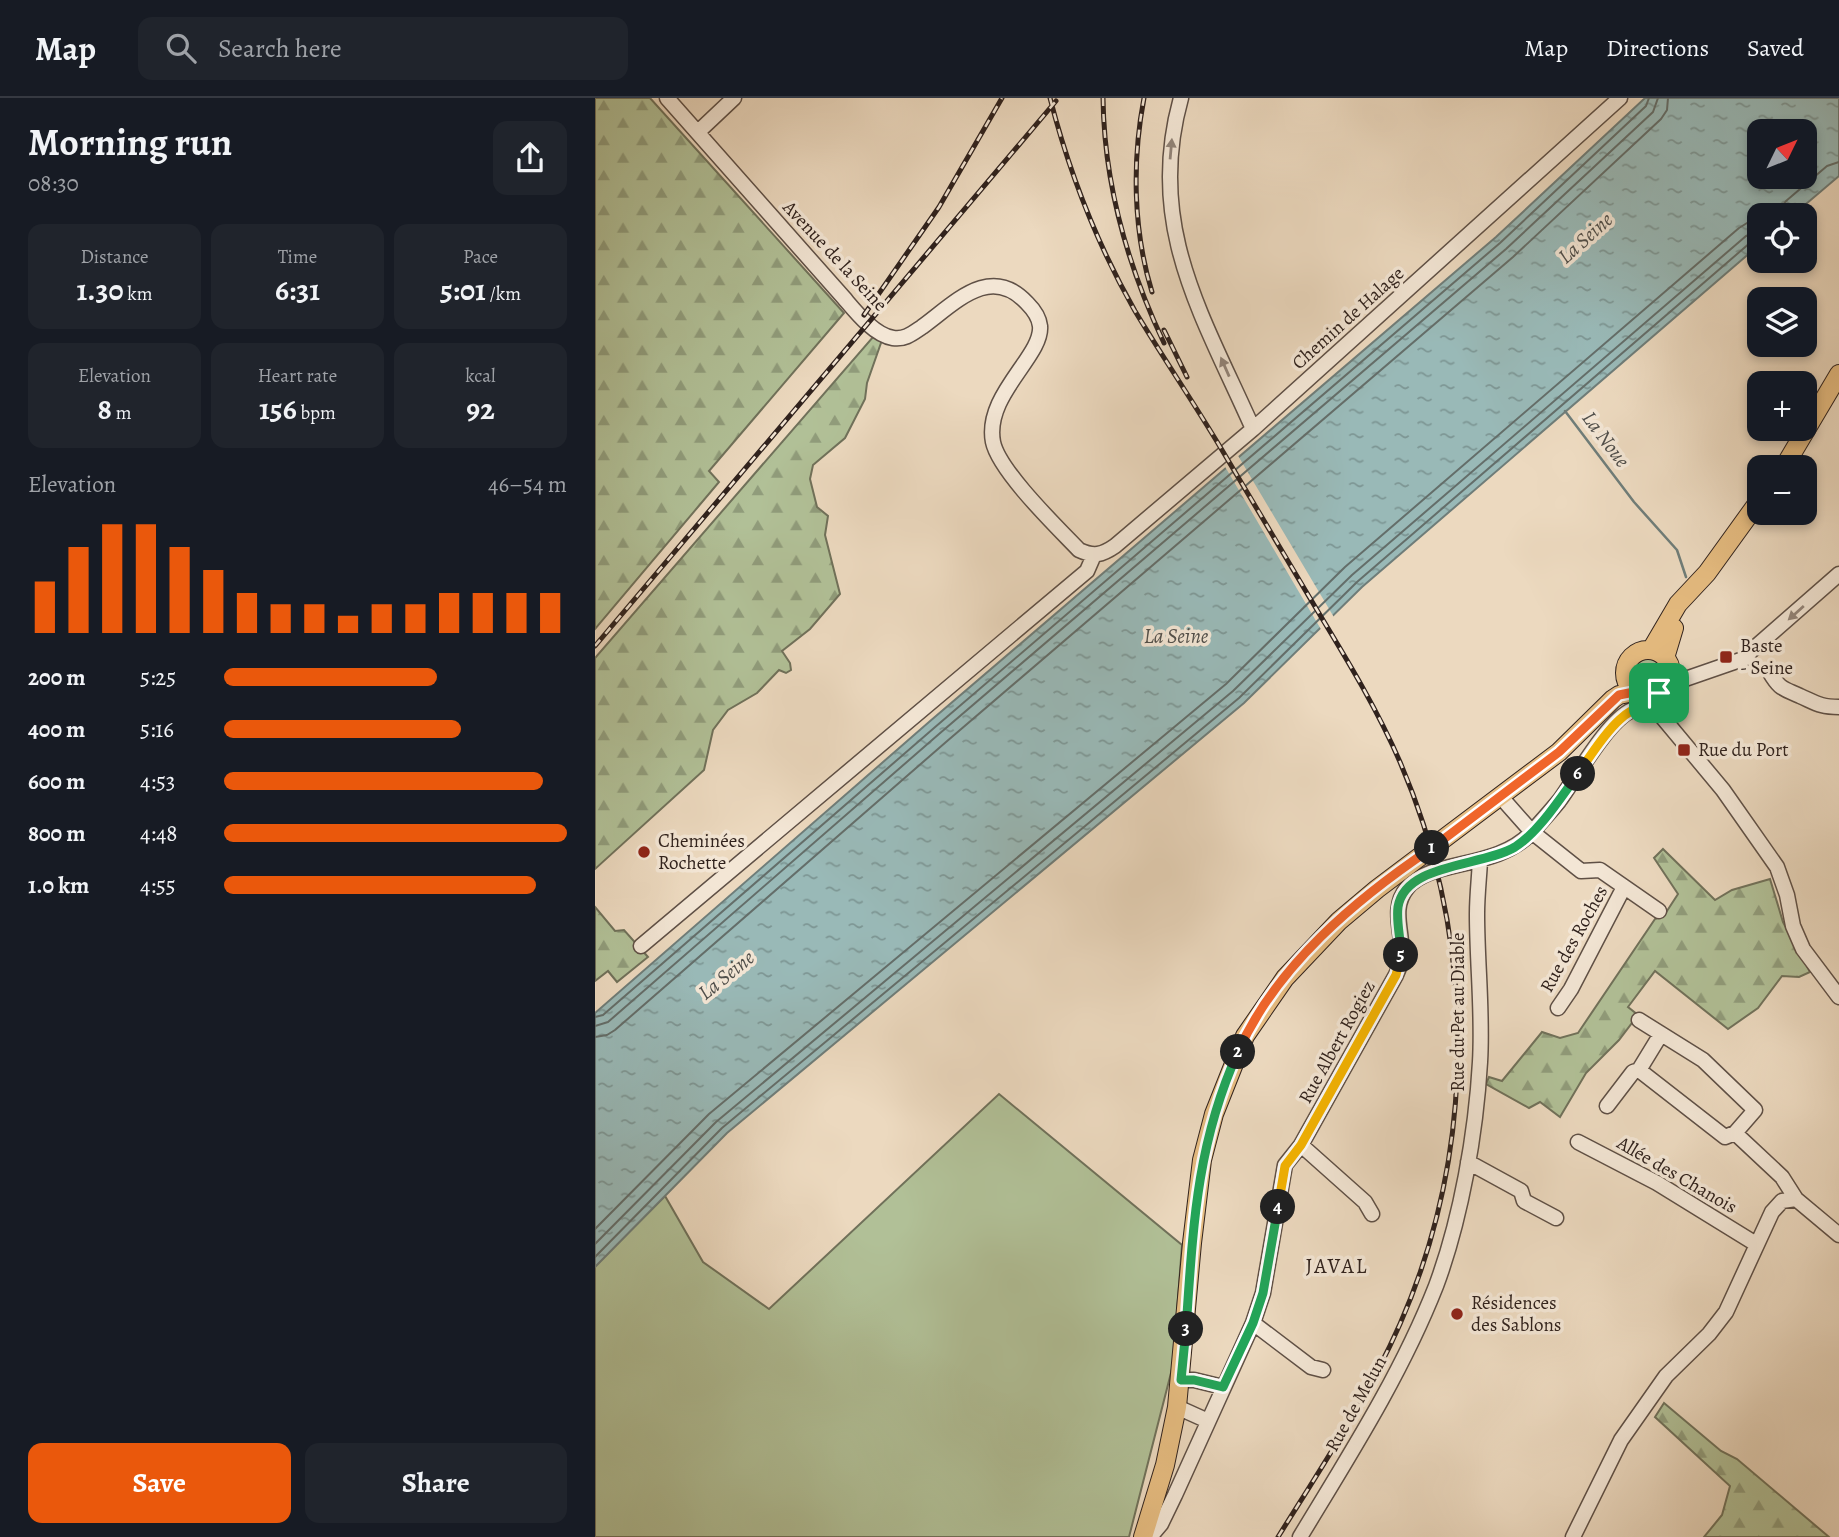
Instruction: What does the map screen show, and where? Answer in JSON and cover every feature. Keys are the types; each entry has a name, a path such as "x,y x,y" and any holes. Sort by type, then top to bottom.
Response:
{"main road":[{"path":"1791,455 1839,374"},
{"path":"1662,683 1678,604 1707,573 1747,518"},
{"path":"1143,1537 1165,1465 1177,1407 1202,1160 1214,1114 1245,1036 1285,978 1358,904 1501,797 1573,739 1613,699 1619,695 1647,696 1662,683 1673,631 1681,617 1718,574 1751,525"},
{"path":"1538,767 1565,732 1624,674 1627,661 1632,656 1638,652 1662,683"},
{"path":"1624,674 1629,687 1637,694"}],"street":[{"name":"Avenue de la Seine","path":"667,98 844,298 885,335 895,339 910,335 968,294 986,285 1008,289 1025,301 1037,316 1039,335 999,404 994,418 993,440 1000,459 1014,478 1079,550 1094,555"},
{"path":"698,132 734,98"},
{"path":"1181,98 1173,134 1169,189 1179,256 1193,297 1253,429"},
{"name":"Chemin de Halage","path":"1094,555 1103,554 1115,546 1253,429 1620,98"},
{"path":"641,946 1087,571 1094,555"},
{"path":"1839,574 1751,651 1747,658 1769,671 1776,682 1790,694 1799,695 1820,706 1839,707"},
{"name":"Rue Albert Rogiez","path":"1150,1537 1165,1514 1253,1323 1263,1293 1285,1166 1314,1124 1396,975 1401,960 1397,916 1400,897 1425,875 1480,861 1515,847 1528,827 1559,800 1616,723 1632,709 1639,708 1662,683 1747,658"},
{"path":"1662,683 1723,790 1777,867 1787,895 1793,926 1803,949 1839,997"},
{"name":"Rue des Roches","path":"1501,797 1528,827 1581,871 1600,870 1659,911"},
{"name":"Rue du Pet au Diable","path":"1436,1284 1459,1206 1468,1162 1480,1062 1477,912 1480,861"},
{"name":"Rue des Roches","path":"1558,1008 1571,989 1624,887"},
{"path":"1639,1020 1703,1060 1755,1110 1735,1133 1725,1137 1639,1070"},
{"path":"1607,1106 1633,1072 1639,1070 1661,1034"},
{"path":"1735,1133 1781,1177 1796,1199 1839,1235"},
{"name":"Allée des Chanois","path":"1578,1142 1668,1189 1756,1244"},
{"path":"1301,1145 1366,1202 1372,1214"},
{"path":"1468,1162 1521,1191 1524,1201 1556,1218"},
{"path":"1573,1537 1621,1440 1666,1376 1709,1334 1726,1312 1772,1212 1782,1201 1796,1199"},
{"name":"Rue de Melun","path":"1300,1537 1380,1403 1436,1284"},
{"path":"1253,1323 1311,1367 1323,1370"},
{"path":"1181,1380 1194,1380 1223,1387"},
{"path":"1177,1407 1208,1421"}],"green space":[{"path":"595,98 650,98 844,313 709,471 719,482 595,629"},
{"path":"877,335 882,340 867,383 865,399 845,438 813,465 810,479 817,507 828,516 825,535 840,594 810,629 782,651 791,670 786,673 779,670 757,693 728,710 713,730 704,770 595,869 595,658"},
{"path":"1648,655 1660,660 1665,672 1660,684 1648,689 1636,684 1631,672 1636,660"},
{"path":"1663,849 1715,900 1732,890 1770,879 1783,922 1810,972 1799,977 1782,976 1758,1008 1728,1029 1655,971 1628,1007 1638,1015 1619,1040 1586,1073 1560,1117 1540,1102 1529,1108 1486,1084 1489,1077 1502,1081 1542,1032 1560,1038 1578,1033 1655,919 1665,914 1678,894 1654,858"},
{"path":"595,907 615,931 624,930 648,957 617,982 608,971 595,981"},
{"path":"999,1094 1182,1245 1173,1365 1129,1537 595,1537 595,1266 665,1196 703,1262 769,1309"},
{"path":"1664,1403 1721,1451 1737,1459 1829,1537 1704,1537 1722,1515 1730,1486 1655,1417"}],"water":[{"name":"La Seine","path":"1645,98 1839,98 1839,176 1807,203 1747,203 1747,255 1362,587 1244,703 727,1133 595,1267 595,1013 929,722 1496,237"}],"pier":[{"path":"1237,454 1335,619 1322,631 1224,465"}],"waterway":[{"name":"La Noue","path":"1565,411 1634,502 1677,550 1686,577"}],"railway":[{"path":"864,315 939,207 1002,98"},
{"path":"1050,98 1085,207 1121,286 1209,428 1382,724 1400,762 1425,830 1443,899 1454,971 1458,1043 1454,1115 1444,1186 1426,1256 1400,1324 1373,1379 1343,1433 1278,1537"},
{"path":"1103,98 1108,161 1120,224 1139,284 1164,343"},
{"path":"1144,98 1136,195 1141,244 1152,292"},
{"path":"595,646 1056,101"},
{"path":"1164,330 1187,377"}],"place":[{"name":"Baste - Seine","path":"1726,657"},
{"name":"Rue du Port","path":"1684,750"},
{"name":"Cheminées Rochette","path":"644,852"},
{"name":"Résidences des Sablons","path":"1457,1314"}],"district":[{"name":"JAVAL","path":"1337,1266"}],"route":[{"path":"1624,693 1653,696 1659,693 1662,716 1658,711 1648,708 1632,709 1616,723 1559,800 1522,842 1501,854 1425,875 1411,883 1400,897 1397,916 1401,960 1396,975 1314,1124 1285,1166 1263,1293 1253,1323 1223,1387 1194,1380 1181,1380 1202,1160 1214,1114 1231,1068 1245,1036 1273,993 1317,943 1358,904 1559,752 1613,699 1624,693"}]}
